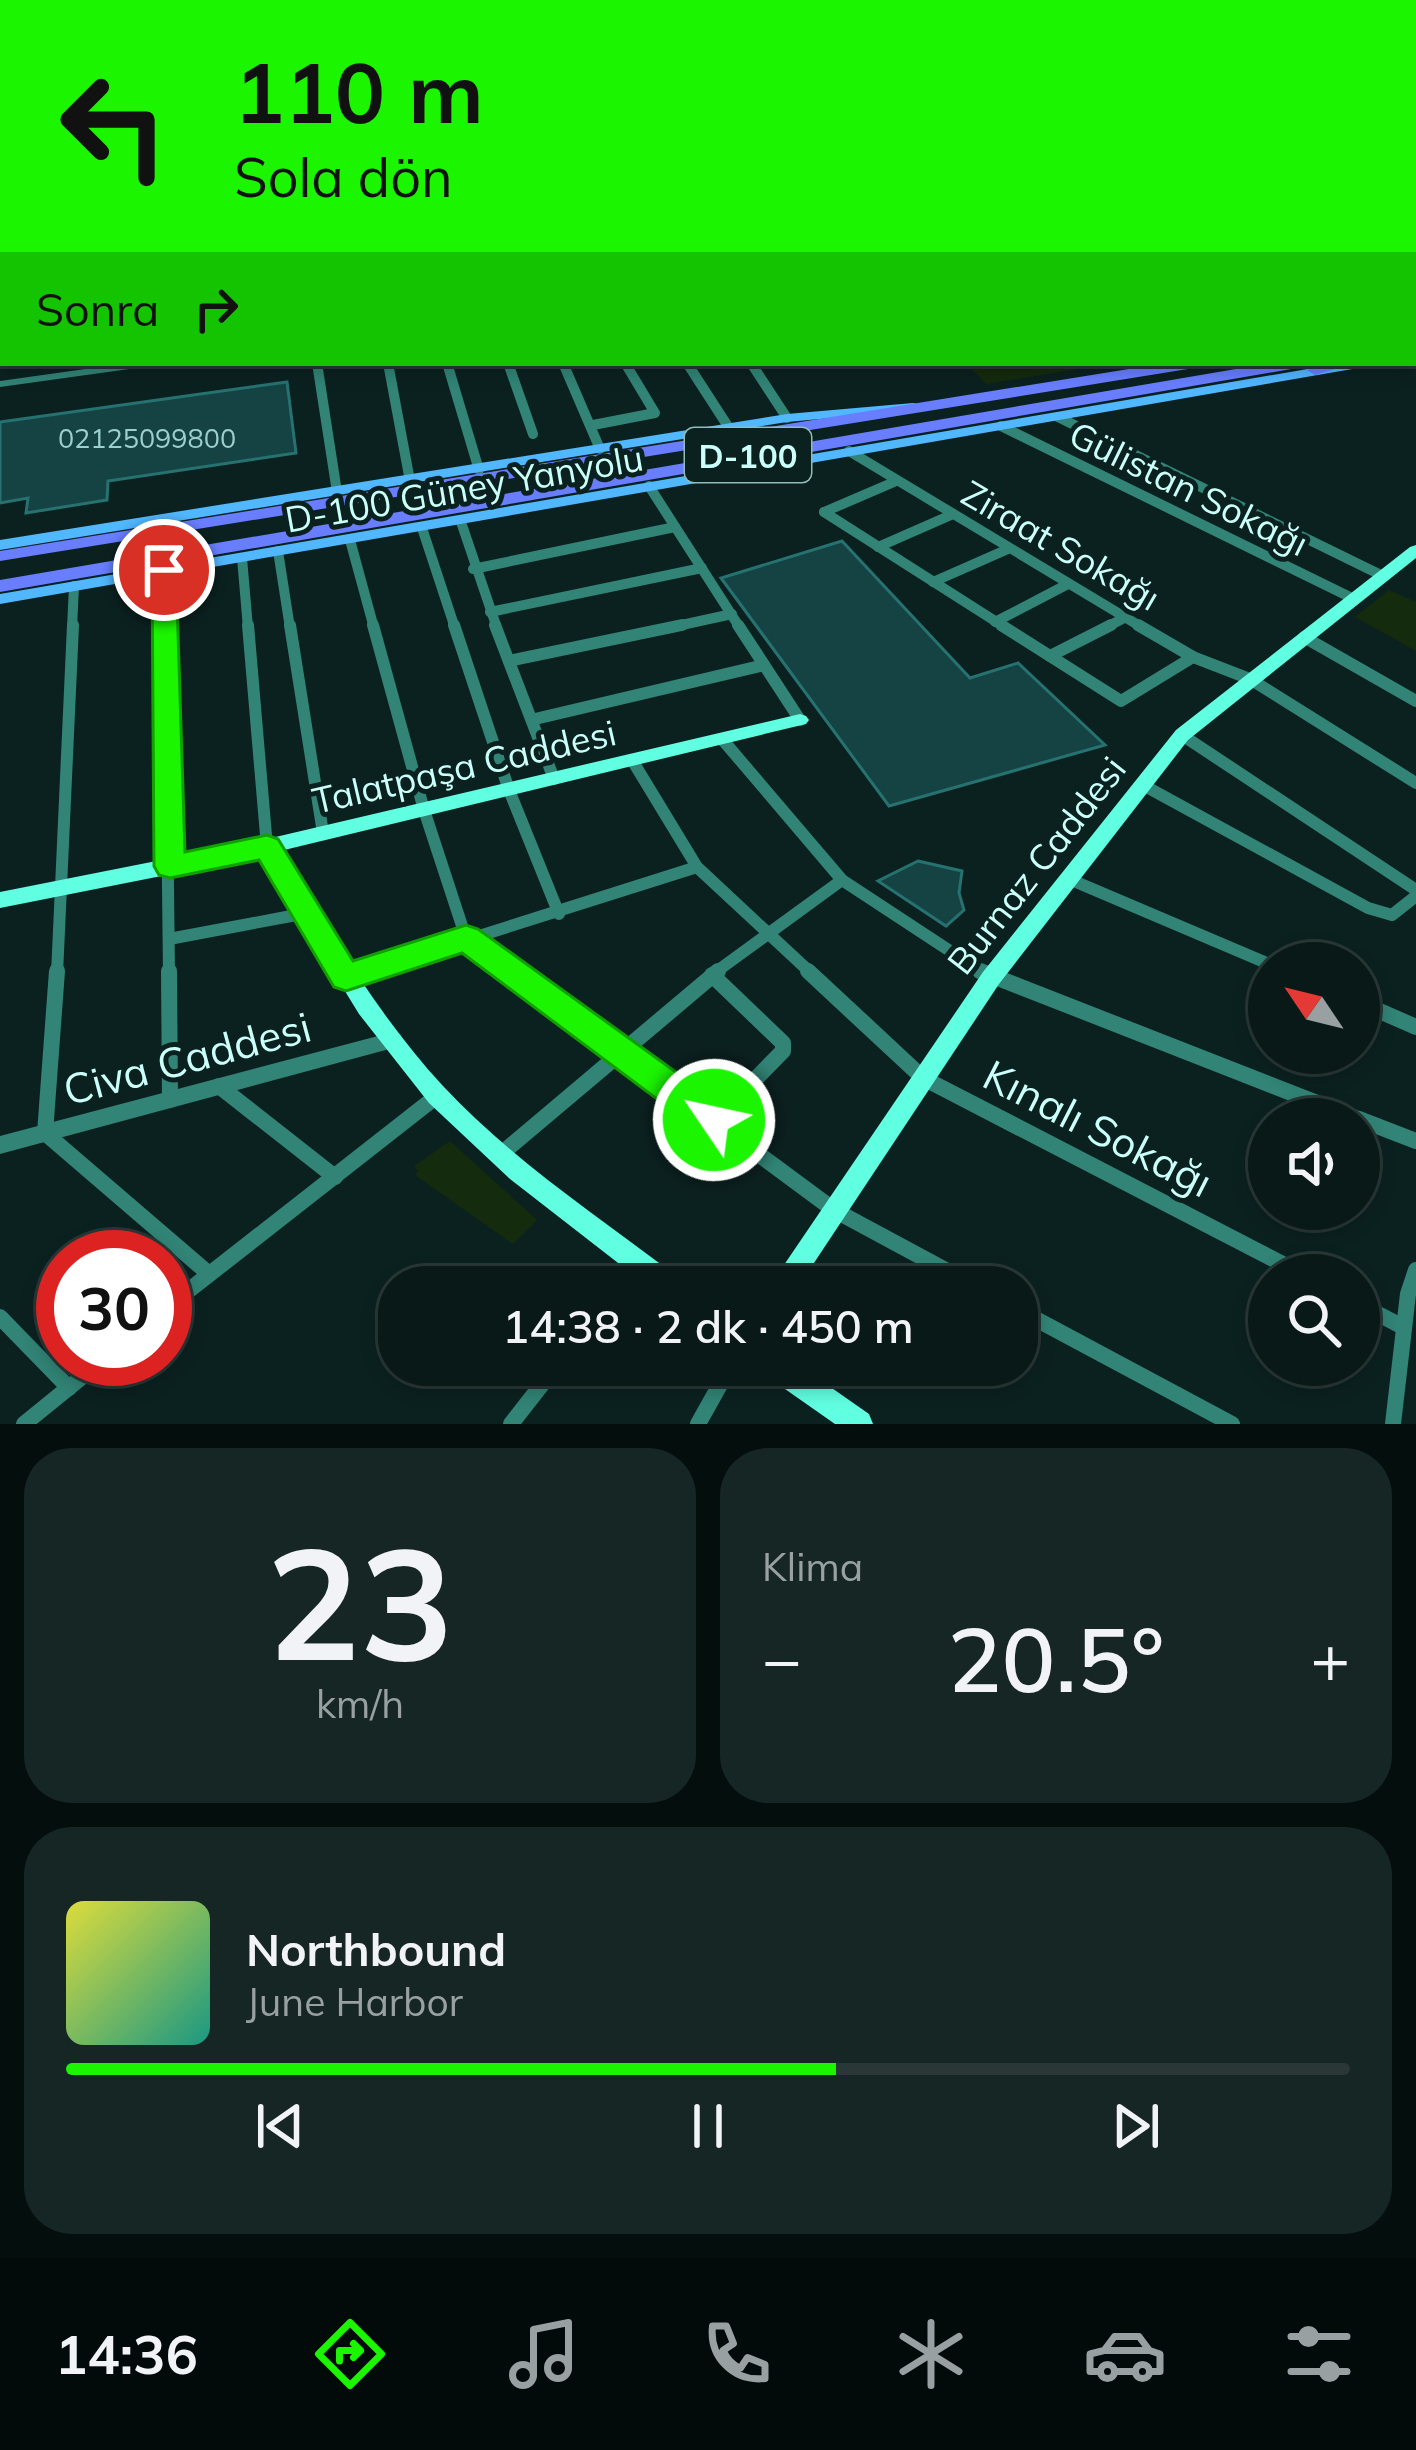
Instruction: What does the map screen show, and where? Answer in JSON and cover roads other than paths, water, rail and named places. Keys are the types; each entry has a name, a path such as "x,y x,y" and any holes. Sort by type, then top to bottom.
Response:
{"highway":[{"name":"D-100","path":"0,556 1176,366"},
{"name":"D-100","path":"0,586 1306,367"},
{"path":"200,550 220,552 323,538 649,486"}],"main road":[{"name":"D-100 Güney Yanyolu","path":"0,599 1058,417 1306,367"},
{"path":"0,545 787,418 924,407"},
{"name":"Burnaz Caddesi","path":"796,1266 991,978 1182,735 1416,550"},
{"name":"Talatpaşa Caddesi","path":"0,900 267,847 800,721"},
{"path":"267,847 346,978 437,1096 501,1154 643,1266"},
{"path":"805,1386 860,1424"}],"street":[{"path":"0,384 129,366"},
{"path":"316,366 337,492"},
{"path":"389,366 410,481"},
{"path":"448,366 478,470"},
{"path":"509,366 533,434"},
{"path":"564,366 600,449"},
{"path":"593,425 655,413 627,366"},
{"path":"689,366 729,428"},
{"path":"753,366 787,418"},
{"path":"1058,417 1383,576"},
{"name":"Gülistan Sokağı","path":"1001,426 1354,599"},
{"name":"Ziraat Sokağı","path":"849,451 1124,618 1193,657 1250,680 1416,783"},
{"path":"894,482 824,512 1120,701 1193,657"},
{"path":"649,486 800,721"},
{"path":"878,547 951,515"},
{"path":"461,522 473,569 536,719 554,779"},
{"path":"473,569 675,527"},
{"path":"422,528 509,790 560,914"},
{"path":"350,540 424,810 466,938 834,1210 938,1266"},
{"path":"933,582 1008,549"},
{"path":"278,551 323,833"},
{"path":"242,558 267,847"},
{"path":"490,612 702,568"},
{"path":"164,570 170,1100"},
{"path":"995,622 1068,584"},
{"path":"74,586 63,887 45,1133 208,1273"},
{"path":"509,661 732,614"},
{"path":"1050,656 1124,618"},
{"path":"1304,637 1416,701"},
{"path":"536,719 764,664"},
{"path":"1143,784 1367,908 1392,915 1416,893 1182,735"},
{"path":"722,739 842,880 991,978 1304,1098"},
{"name":"Kınalı Sokağı","path":"632,760 697,867 923,1078 1263,1254"},
{"path":"346,978 697,867"},
{"path":"1069,879 1248,955"},
{"path":"501,1154 712,975 842,880"},
{"path":"169,940 307,913"},
{"path":"712,975 783,1043 783,1051 714,1120"},
{"path":"1380,1011 1416,1027"},
{"name":"Civa Caddesi","path":"0,1145 393,1040"},
{"path":"219,1086 335,1177"},
{"path":"192,1286 437,1096"},
{"path":"1380,1127 1416,1141"},
{"path":"635,1266 638,1262"},
{"path":"1393,1424 1403,1327 1416,1270"},
{"path":"1380,1315 1403,1327"},
{"path":"0,1317 69,1388"},
{"path":"1038,1320 1232,1424"},
{"path":"24,1424 71,1386"},
{"path":"511,1424 541,1386"},
{"path":"698,1424 719,1386"}]}
